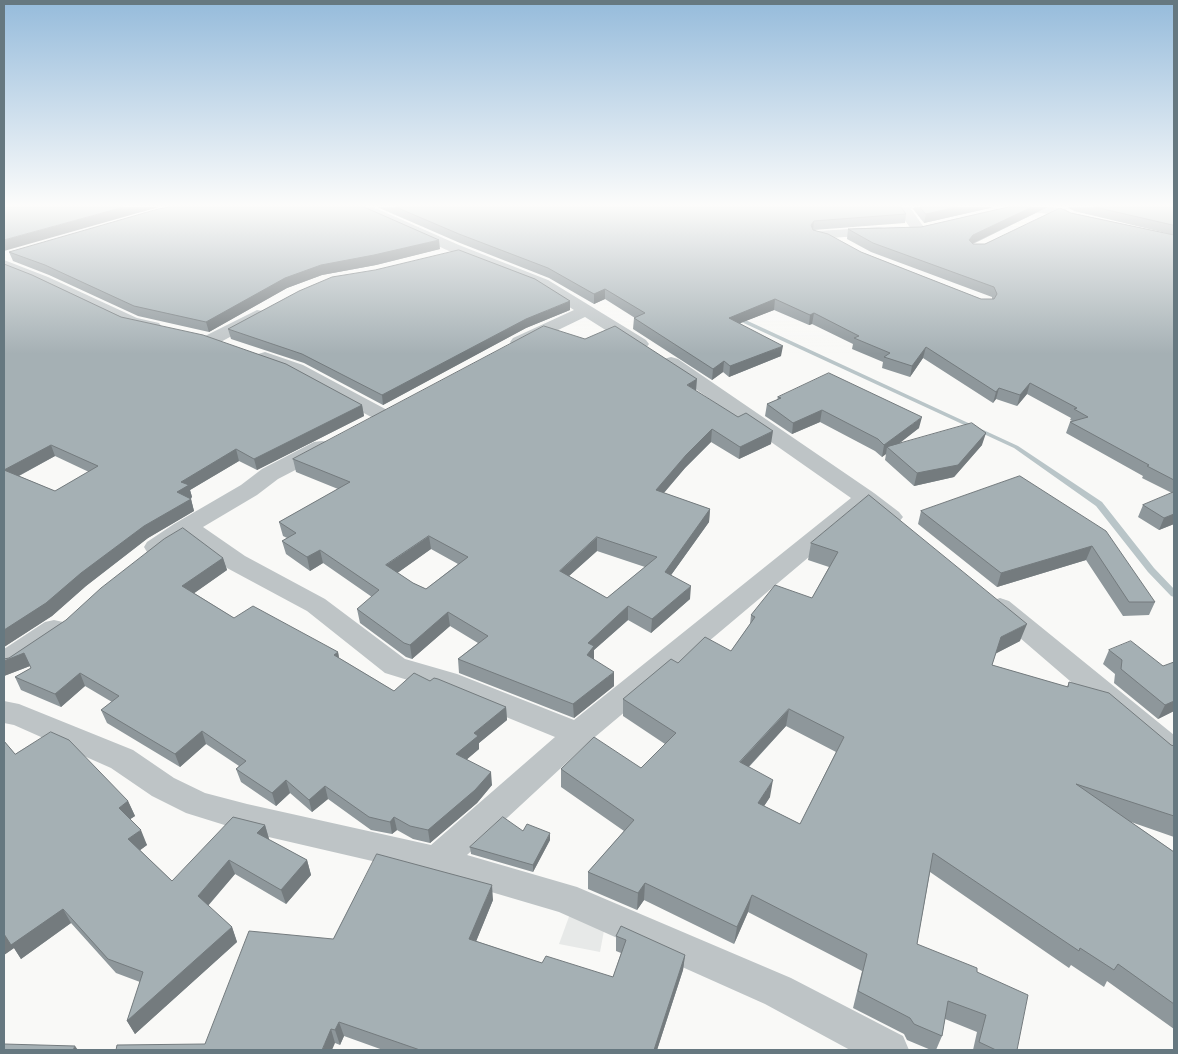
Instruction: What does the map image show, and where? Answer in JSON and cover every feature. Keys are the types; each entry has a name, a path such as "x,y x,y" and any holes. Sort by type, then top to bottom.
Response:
{"street":[{"path":"475,256 542,283 588,310 692,377 866,498 908,531"},
{"path":"8,259 42,280 131,322 169,331"},
{"path":"270,308 203,338 296,369 381,416"},
{"path":"507,348 533,334 588,310"},
{"path":"140,560 187,527 280,468 338,439"},
{"path":"437,860 578,734 866,498"},
{"path":"187,527 236,562 316,605 395,666 447,681 578,734"},
{"path":"983,592 1174,752"},
{"path":"4,662 68,618"},
{"path":"4,712 19,715 122,759 163,787 196,804 247,818 437,860 565,898 778,991 889,1050"}],"shaded area":[{"path":"570,914 606,920 600,952 559,944"}],"building":[{"path":"21,256 368,256 321,265 285,278 206,322 134,306 45,265"},
{"path":"433,256 475,256 535,279 570,301 526,319 382,395 302,354 228,329 299,291 332,277 375,270"},
{"path":"517,256 872,256 981,299 994,299 997,294 994,287 909,256 1174,256 1174,480 1070,422 1088,417 1074,409 1077,408 1030,383 1020,395 999,388 996,392 926,347 912,366 884,357 890,353 854,338 859,336 814,313 810,315 775,299 729,318 783,346 730,366 724,361 713,369 634,318 645,313 605,289 594,294 548,268"},
{"path":"4,264 32,275 121,317 203,335 286,364 362,405 254,459 236,449 181,482 189,485 177,492 191,499 144,526 81,573 46,603 4,630 4,470","holes":["51,445 98,466 55,491 4,470"]},
{"path":"544,326 585,339 615,326 697,379 687,385 738,417 746,413 773,431 740,447 712,429 686,455 656,490 710,509 665,572 691,586 652,619 628,606 588,643 594,646 587,655 614,672 573,704 458,659 488,636 448,612 410,645 404,643 357,609 379,590 320,550 307,557 282,541 296,533 279,522 350,482 293,459","holes":["429,536 468,557 426,589 413,583 386,565","597,537 657,557 607,598 560,571"]},
{"path":"829,373 922,417 884,445 878,439 822,410 793,423 767,404"},
{"path":"972,423 986,433 958,465 917,473 887,447"},
{"path":"1020,476 1106,531 1155,602 1129,602 1092,546 1001,573 921,511"},
{"path":"1174,492 1174,514 1164,518 1143,505"},
{"path":"869,495 1027,624 1001,637 992,665 1068,687 1069,682 1109,693 1174,746 1174,816 1076,784 1174,852 1174,1004 1118,964 1114,970 1080,948 1079,951 933,853 917,944 977,968 977,972 1028,995 1017,1050 996,1050 979,1042 986,1015 948,1001 942,1036 914,1024 910,1018 858,991 867,954 752,895 737,927 645,883 638,893 588,872 634,820 561,769 594,737 641,768 676,733 623,699 671,659 678,663 705,637 731,651 755,617 751,615 775,585 812,598 838,552 811,543","holes":["789,709 844,737 800,824 758,803 773,780 740,762"]},
{"path":"183,528 223,558 182,586 234,618 253,606 338,652 334,655 394,691 414,673 430,681 434,678 438,679 506,707 474,733 478,736 456,754 491,772 475,790 428,830 410,826 394,817 390,822 369,817 325,786 309,800 286,780 272,793 236,769 246,761 202,731 175,754 101,710 119,696 80,673 55,694 15,677 31,668 24,653 4,661 4,659 9,658 66,620 101,588 164,539"},
{"path":"1131,641 1163,666 1174,662 1174,701 1165,705 1121,669 1122,660 1109,650"},
{"path":"51,732 69,740 128,801 119,808 141,830 128,839 172,881 233,817 265,825 257,833 307,860 281,890 229,860 198,896 232,927 127,1021 143,972 108,959 63,909 11,945 4,934 4,741 15,754"},
{"path":"503,817 523,831 527,824 550,833 533,865 470,847"},
{"path":"377,854 492,885 469,939 542,963 546,956 613,977 626,940 616,936 621,926 685,955 654,1050 420,1050 339,1022 335,1030 331,1029 322,1050 116,1050 117,1045 205,1044 249,931 333,939"},
{"path":"4,1044 75,1046 73,1050 4,1050"}],"waterway":[{"path":"737,318 1016,447 1099,504 1151,570 1174,594"}]}
